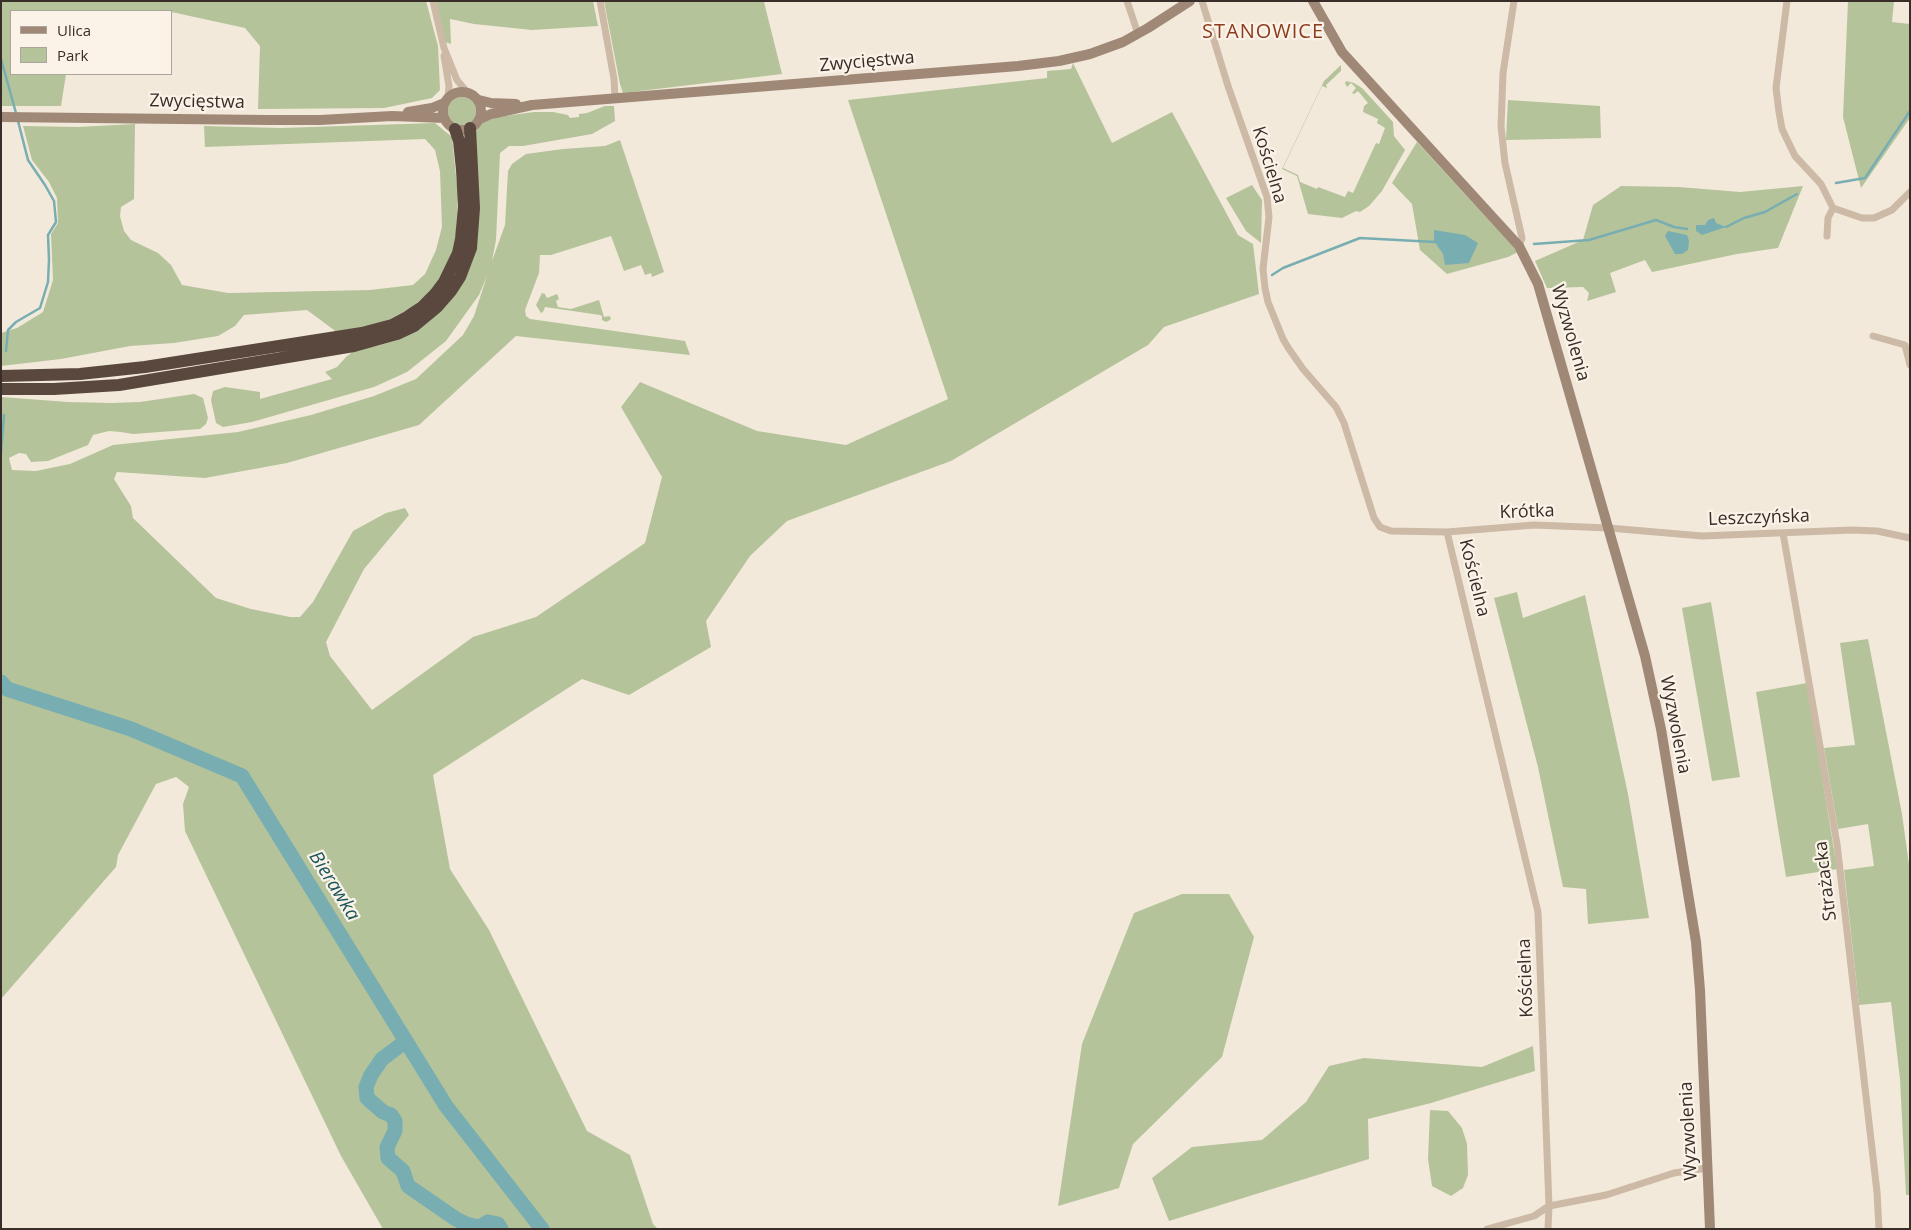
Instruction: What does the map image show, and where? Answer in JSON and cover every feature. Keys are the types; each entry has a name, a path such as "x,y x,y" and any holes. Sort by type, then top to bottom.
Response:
{"highway":[{"path":"1,389 54,389 119,385 354,346 388,337 414,326 437,307 451,291 460,277 471,248 474,208 470,128"},
{"path":"1,376 74,375 145,367 362,333 392,325 407,317 435,294 444,282 458,253 464,206 459,141 455,129"}],"main road":[{"name":"Zwycięstwa","path":"479,100 491,104 532,105 1034,65 1090,54 1112,47 1138,34 1190,1"},
{"name":"Wyzwolenia","path":"1313,1 1342,52 1519,246 1538,284 1609,528 1662,730 1696,942 1700,990 1710,1229"},
{"path":"458,92 467,92 479,100 481,108 480,119 470,128 455,129 444,118 443,111 446,100 458,92"},
{"name":"Zwycięstwa","path":"392,116 432,108 446,100"},
{"name":"Zwycięstwa","path":"480,119 493,113 532,105"},
{"name":"Zwycięstwa","path":"1,117 276,120 392,116 444,118"}],"street":[{"path":"433,1 444,48 449,86 446,100"},
{"path":"600,1 614,79 615,98"},
{"path":"1127,1 1138,34"},
{"name":"Kościelna","path":"1202,1 1240,121 1267,197 1269,217 1263,269 1265,288 1268,302 1283,339 1303,369 1336,406 1344,423 1374,518 1380,527 1391,531 1447,532 1538,912 1550,1206 1548,1229"},
{"name":"Wyzwolenia","path":"1514,1 1503,73 1501,126 1505,163 1522,238 1519,246"},
{"path":"1787,1 1776,88 1782,129 1796,156 1821,184 1833,208 1862,218 1874,218 1892,210 1910,192"},
{"path":"444,48 457,80 467,92"},
{"path":"1826,236 1828,218 1833,208"},
{"path":"1873,336 1905,345 1910,364"},
{"name":"Krótka","path":"1447,532 1534,525 1609,528"},
{"name":"Leszczyńska","path":"1609,528 1702,536 1852,530 1877,531 1910,538"},
{"name":"Strażacka","path":"1783,533 1837,844 1877,1192 1879,1229"},
{"path":"1487,1229 1534,1216 1550,1206 1606,1194 1674,1173 1708,1168"}],"green space":[{"path":"1,1 426,1 438,46 440,90 432,98 384,108 258,109 260,46 245,28 172,12 172,10 10,10 10,75 66,75 61,106 1,106"},
{"path":"435,1 593,1 598,26 532,30 474,24 450,19 451,44 445,42"},
{"path":"604,1 764,2 782,74 623,93"},
{"path":"1848,1 1894,1 1892,22 1910,24 1910,118 1861,188 1843,117"},
{"path":"1073,63 1112,143 1172,112 1238,235 1253,244 1259,294 1164,327 1148,345 951,461 787,521 750,556 706,621 711,647 629,695 582,679 433,775 450,869 489,930 587,1131 630,1155 653,1224 658,1229 383,1229 341,1156 185,831 183,804 189,787 176,777 156,784 118,855 116,867 1,999 1,397 111,403 140,402 194,394 203,398 208,418 206,424 200,429 133,434 109,431 93,435 88,445 48,461 31,462 26,454 19,453 9,458 12,470 36,471 70,464 113,445 238,432 311,415 374,396 416,379 463,335 474,316 487,276 479,295 446,341 407,372 374,387 252,422 223,427 216,423 211,400 213,391 225,387 260,392 260,399 332,379 325,372 337,367 355,350 398,340 445,306 476,131 484,122 497,117 534,112 553,112 568,115 570,118 579,117 579,114 605,106 614,106 615,121 592,134 523,146 509,146 500,153 496,240 492,261 505,225 508,171 512,164 526,154 605,146 620,140 664,272 652,277 651,273 645,275 641,265 624,271 611,236 551,255 540,255 539,273 525,310 526,316 530,319 685,341 690,355 516,336 419,425 287,463 205,478 117,472 114,479 131,506 133,518 216,598 251,609 290,617 300,617 313,602 353,531 386,513 405,508 409,515 364,569 326,642 330,656 372,710 473,637 536,617 645,543 662,477 621,407 640,382 757,431 846,445 948,399 848,100 1047,78 1047,71 1071,69"},
{"path":"1341,65 1341,71 1326,85 1327,88 1322,86 1283,168 1298,175 1300,182 1317,189 1318,187 1345,197 1348,191 1353,193 1376,143 1379,144 1385,128 1377,123 1378,119 1363,112 1364,106 1368,103 1358,91 1354,94 1352,93 1356,88 1351,83 1347,87 1346,81 1354,83 1362,88 1393,122 1394,136 1405,150 1382,191 1369,206 1360,212 1356,211 1342,218 1308,214 1297,176 1282,169 1324,81"},
{"path":"462,97 472,101 476,111 472,121 462,125 452,121 448,111 452,101"},
{"path":"1508,100 1600,106 1601,138 1506,140"},
{"path":"435,123 452,137 458,195 456,234 452,255 445,272 432,290 411,308 375,327 338,333 307,310 244,315 235,326 218,336 174,343 130,346 61,359 1,366 1,333 17,328 43,312 53,280 51,234 58,223 57,198 49,182 32,160 23,126 78,127 135,124 134,199 121,207 120,216 124,231 131,240 158,253 171,265 182,285 228,293 370,290 413,285 425,274 436,250 442,227 440,171 435,150 425,139 205,147 204,126 281,128"},
{"path":"1417,142 1518,252 1508,257 1447,274 1420,250 1412,204 1392,183"},
{"path":"1252,185 1262,200 1261,243 1246,231 1226,198"},
{"path":"1621,186 1679,187 1740,192 1803,186 1778,248 1737,254 1652,272 1645,260 1610,273 1616,292 1587,301 1589,293 1583,287 1547,288 1535,261 1583,240 1593,205"},
{"path":"542,293 547,298 557,294 559,299 556,301 558,307 571,309 599,300 604,317 609,316 611,318 606,322 602,320 600,315 545,307 541,313 536,305"},
{"path":"1517,592 1523,618 1585,595 1628,794 1649,918 1588,924 1586,889 1563,887 1538,767 1494,598"},
{"path":"1711,602 1740,777 1712,781 1682,608"},
{"path":"1868,639 1902,814 1910,872 1910,1195 1906,1195 1900,1079 1891,1002 1859,1005 1844,870 1874,866 1868,824 1838,829 1824,748 1855,745 1840,643"},
{"path":"1807,683 1837,869 1786,877 1756,692"},
{"path":"1182,894 1229,894 1254,937 1222,1057 1133,1144 1119,1188 1058,1206 1082,1044 1134,913"},
{"path":"1533,1046 1535,1071 1431,1103 1368,1119 1369,1159 1169,1221 1152,1178 1192,1147 1262,1140 1306,1102 1329,1066 1364,1058 1482,1067"},
{"path":"1430,1110 1448,1111 1462,1128 1467,1144 1468,1175 1463,1188 1451,1196 1432,1186 1428,1159"}],"water":[{"path":"1714,218 1716,223 1726,227 1702,235 1696,231 1696,225 1705,225 1708,220"},
{"path":"1434,230 1465,235 1478,243 1469,263 1445,265 1443,254 1434,241"},
{"path":"1668,231 1687,235 1689,241 1688,250 1682,254 1675,254 1665,236"}],"waterway":[{"path":"1,59 16,113"},
{"path":"1836,183 1865,178 1910,111"},
{"path":"6,351 8,330 16,322 40,308 48,282 48,235 56,222 54,201 28,160 18,121"},
{"path":"1726,227 1744,218 1765,212 1797,194"},
{"path":"1534,244 1589,240 1656,220 1674,227 1687,229"},
{"path":"1272,275 1283,268 1360,238 1435,242"},
{"path":"1,453 4,415"},
{"name":"Bierawka","path":"1,682 7,689 131,729 242,776 446,1106 542,1229"},
{"path":"406,1041 382,1059 371,1075 366,1087 367,1098 383,1112 391,1115 395,1121 395,1131 387,1147 388,1158 403,1171 408,1186 456,1219 479,1227 488,1222 498,1224 501,1229"}],"district":[{"name":"STANOWICE","path":"1263,32"}]}
